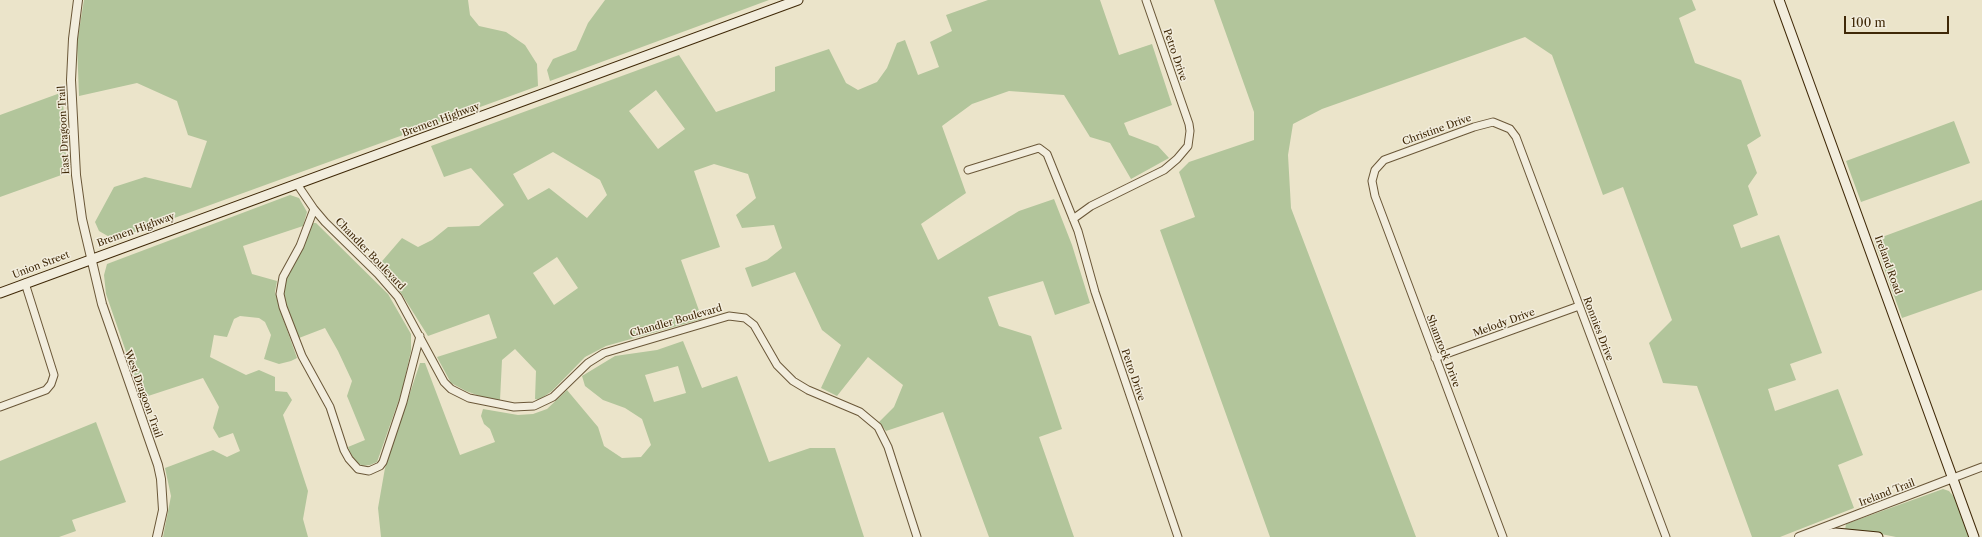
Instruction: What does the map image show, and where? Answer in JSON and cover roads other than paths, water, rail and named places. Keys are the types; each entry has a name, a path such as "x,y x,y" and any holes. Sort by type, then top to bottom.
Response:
{"main road":[{"name":"Bremen Highway","path":"90,259 798,0"},
{"name":"Ireland Road","path":"1779,0 1974,537"},
{"name":"Union Street","path":"0,293 90,259"},
{"path":"1805,537 1836,533 1878,537"}],"street":[{"name":"East Dragoon Trail","path":"78,0 73,39 71,88 73,144 81,212 90,259"},
{"name":"Petro Drive","path":"1073,219 1091,206 1164,170 1177,160 1188,146 1190,132 1189,124 1146,0"},
{"name":"Christine Drive","path":"1375,170 1380,164 1392,157 1474,127 1493,122 1510,129"},
{"name":"Ronnies Drive","path":"1510,129 1516,138 1666,537"},
{"name":"Petro Drive","path":"968,170 1033,149 1042,149 1047,154 1073,219 1095,292 1178,537"},
{"name":"Shamrock Drive","path":"1375,170 1372,181 1375,196 1503,537"},
{"name":"Chandler Boulevard","path":"298,184 314,209 389,286 406,310 444,382 451,389 469,398 524,408 534,406 549,400 588,363 604,353 729,316 745,318 754,325 777,365 793,381 808,390 860,412 878,427 888,447 918,537"},
{"path":"314,209 300,246 283,277 280,289 281,301 305,363 330,407 344,450 349,459 358,469 369,471 380,466 383,462 403,402 420,336"},
{"name":"West Dragoon Trail","path":"90,259 106,319 158,465 163,494 163,510 157,537"},
{"path":"0,407 46,390 52,381 53,369 25,283"},
{"name":"Melody Drive","path":"1435,358 1579,306"},
{"name":"Ireland Trail","path":"1798,537 1982,467"}]}
